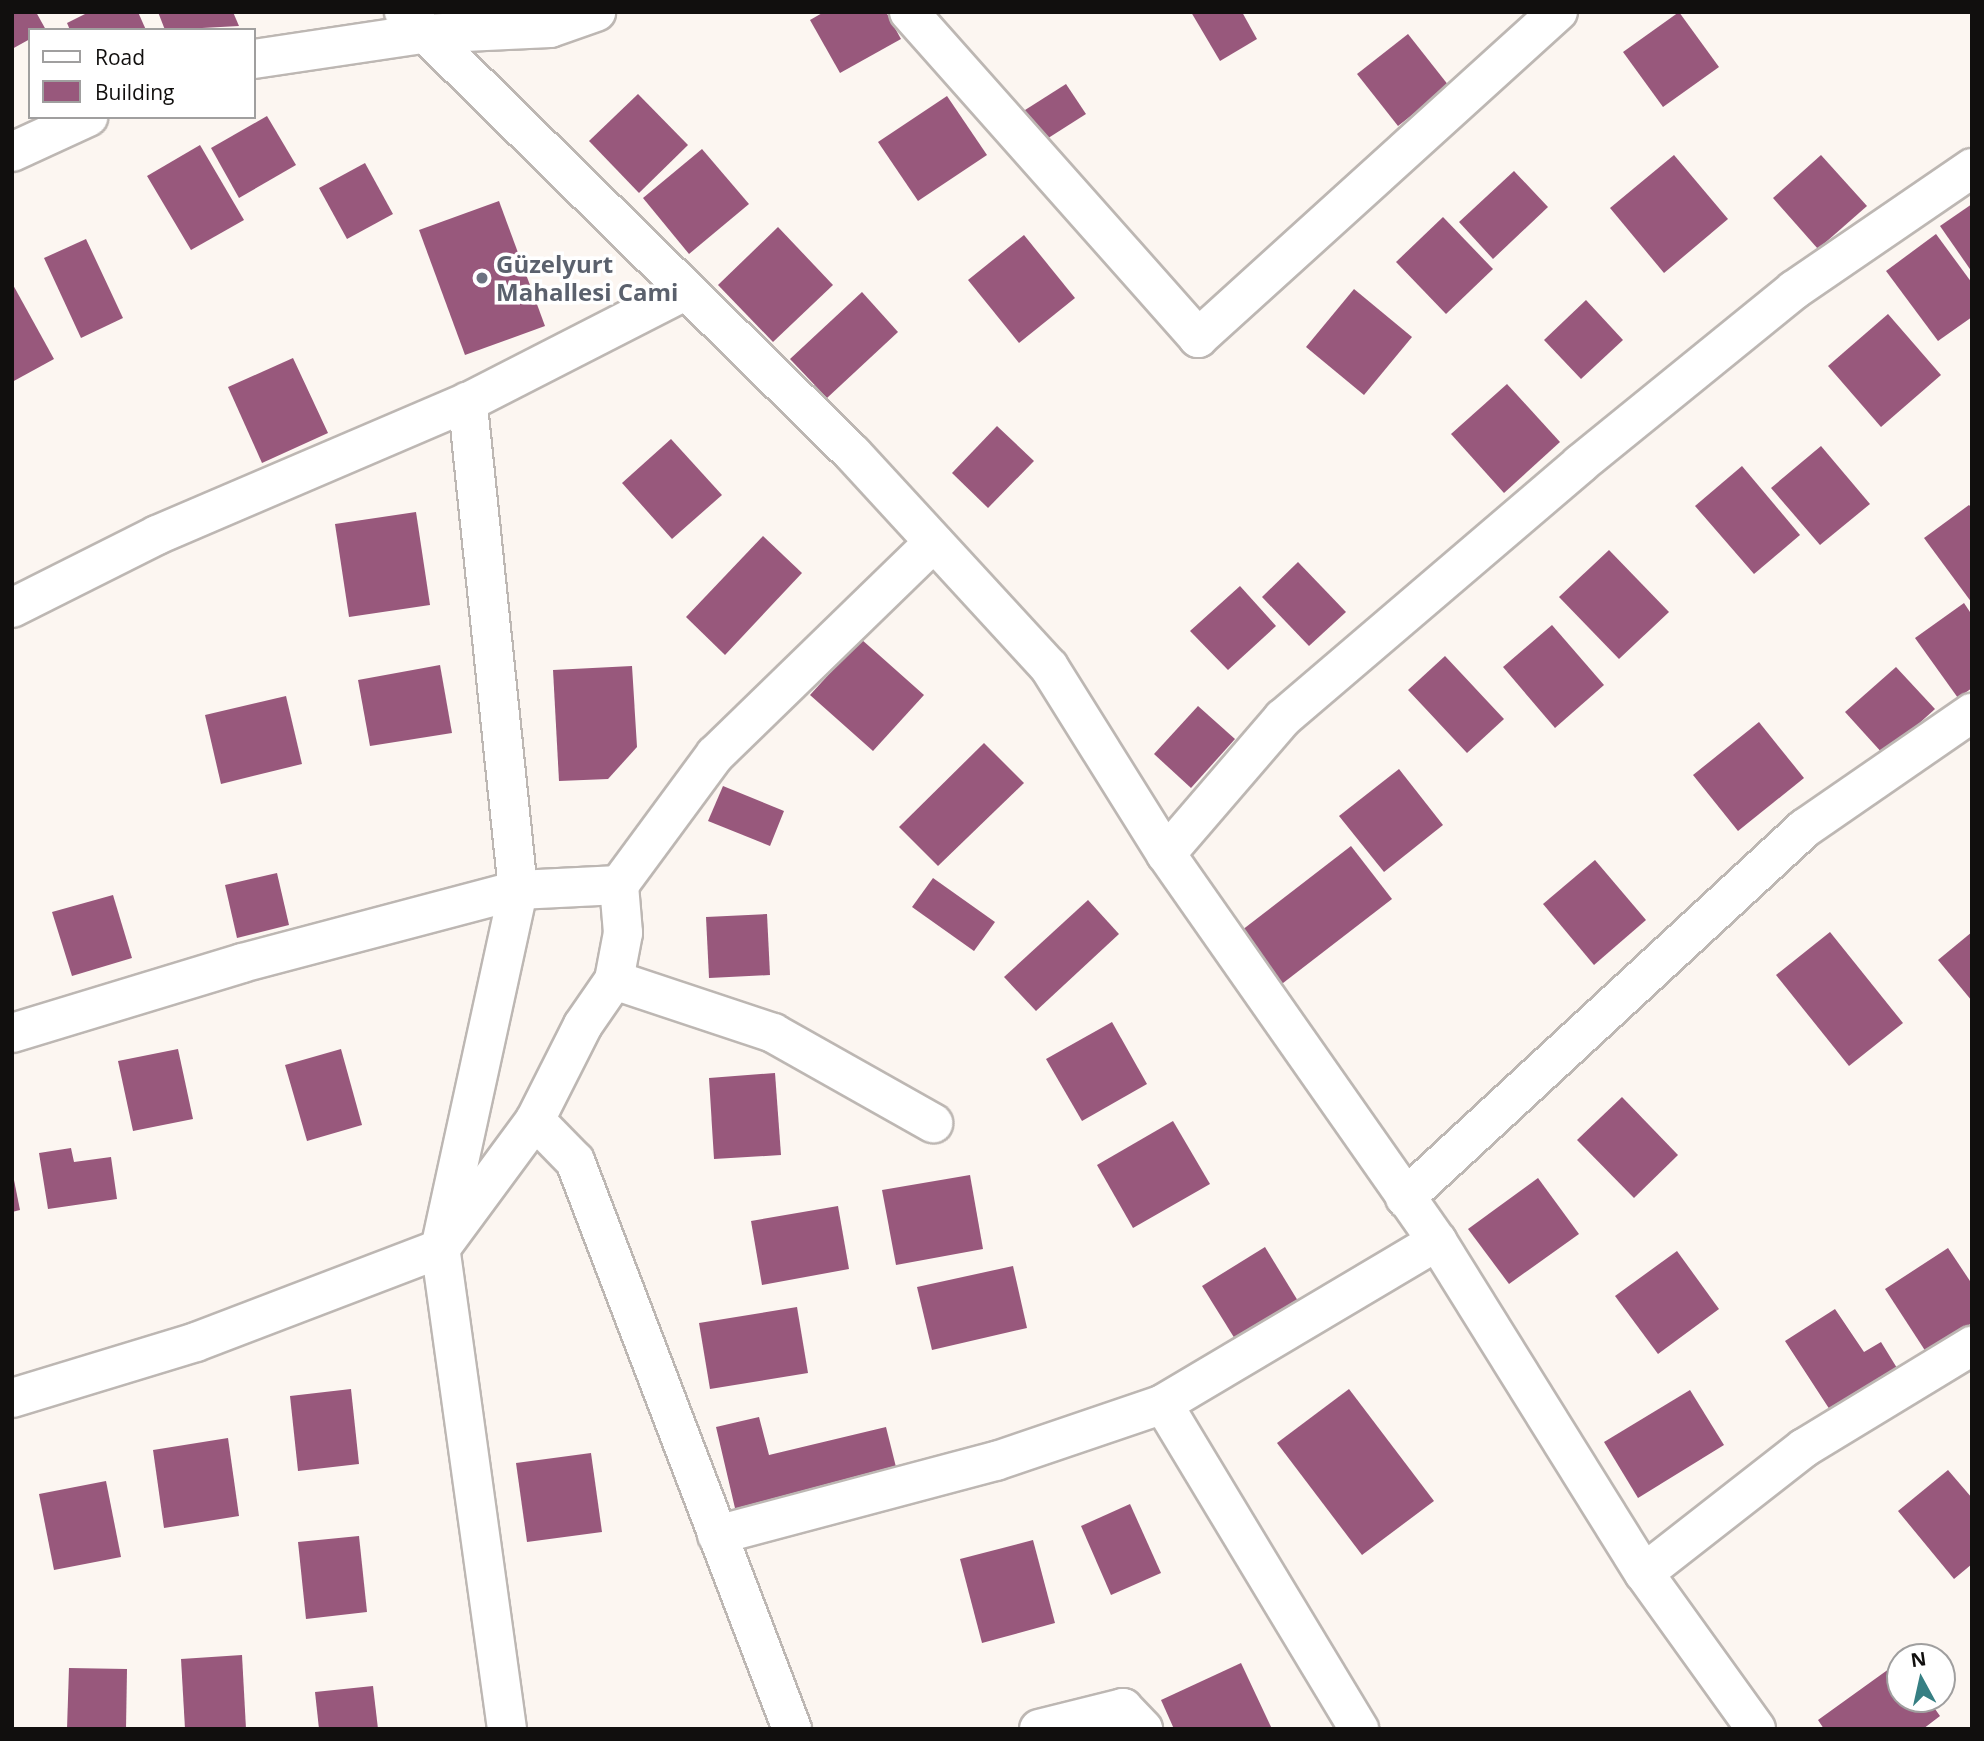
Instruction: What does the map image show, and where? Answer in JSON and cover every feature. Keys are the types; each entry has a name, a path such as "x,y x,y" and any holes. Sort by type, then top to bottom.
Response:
{"street":[{"path":"256,59 413,23 550,28 596,12"},
{"path":"909,12 1198,338 1555,13"},
{"path":"413,23 934,542 1049,667 1166,854 1437,1241 1644,1573 1756,1729"},
{"path":"12,152 84,119"},
{"path":"1166,854 1283,718 1580,464 1794,290 1972,168"},
{"path":"12,608 157,535 468,402 685,291"},
{"path":"468,402 519,890 440,1249 507,1729"},
{"path":"12,1398 196,1342 440,1249 535,1120 583,1025 614,980 623,933 619,885 715,755 934,542"},
{"path":"1405,1198 1805,828 1972,713"},
{"path":"12,1033 243,963 519,890 619,885"},
{"path":"614,980 773,1032 933,1123"},
{"path":"535,1120 575,1161 792,1729"},
{"path":"717,1535 996,1461 1163,1404 1437,1241"},
{"path":"1644,1573 1804,1448 1972,1346"},
{"path":"1163,1404 1350,1726"},
{"path":"1038,1729 1123,1708 1143,1729"}],"building":[{"path":"12,12 36,12 45,28 28,28 28,40 12,49"},
{"path":"89,12 138,12 145,28 69,28 67,23"},
{"path":"158,12 233,12 239,26 202,28 164,28"},
{"path":"824,12 886,12 901,39 840,73 810,20"},
{"path":"1191,12 1242,12 1257,39 1220,61"},
{"path":"1679,12 1719,67 1663,107 1623,52"},
{"path":"1408,34 1449,86 1398,126 1357,74"},
{"path":"1066,84 1086,114 1031,149 1011,119"},
{"path":"638,94 688,145 639,193 589,141"},
{"path":"947,96 987,155 918,201 878,142"},
{"path":"267,116 296,165 239,198 211,148"},
{"path":"200,145 244,220 191,250 147,176"},
{"path":"702,149 749,204 689,254 643,198"},
{"path":"1674,155 1728,219 1664,273 1610,208"},
{"path":"1821,155 1867,206 1818,249 1773,198"},
{"path":"365,163 393,214 347,239 319,188"},
{"path":"1514,171 1548,207 1493,259 1459,222"},
{"name":"Güzelyurt Mahallesi Cami","path":"499,201 545,326 465,355 419,230"},
{"path":"1972,204 1972,272 1940,226"},
{"path":"1443,217 1493,269 1446,314 1396,262"},
{"path":"778,227 833,285 773,342 718,285"},
{"path":"1936,234 1972,283 1972,317 1938,341 1886,271"},
{"path":"1024,235 1075,298 1019,343 968,280"},
{"path":"86,239 123,318 81,338 44,258"},
{"path":"12,283 54,359 12,382"},
{"path":"1354,289 1412,337 1364,395 1306,347"},
{"path":"862,292 898,332 827,398 790,359"},
{"path":"1586,300 1623,340 1581,379 1544,340"},
{"path":"1888,314 1941,375 1881,427 1828,366"},
{"path":"293,358 328,433 262,463 228,387"},
{"path":"1507,384 1560,442 1504,493 1451,434"},
{"path":"997,426 1034,461 988,508 952,473"},
{"path":"671,439 722,495 672,539 622,483"},
{"path":"1821,446 1870,504 1820,545 1771,488"},
{"path":"1742,466 1800,535 1754,574 1695,506"},
{"path":"1969,505 1972,508 1972,603 1924,538"},
{"path":"416,512 430,605 349,617 335,524"},
{"path":"763,536 802,573 725,655 686,617"},
{"path":"1609,550 1669,612 1619,659 1559,597"},
{"path":"1298,562 1346,612 1309,646 1262,597"},
{"path":"1240,586 1276,626 1228,670 1190,631"},
{"path":"1964,603 1972,615 1972,688 1958,698 1915,638"},
{"path":"1552,625 1604,685 1555,728 1503,667"},
{"path":"861,639 924,695 873,751 810,695"},
{"path":"1445,656 1504,719 1467,753 1408,690"},
{"path":"440,665 452,733 370,746 358,680"},
{"path":"632,666 637,747 608,779 559,781 553,670"},
{"path":"1896,667 1935,709 1884,755 1845,712"},
{"path":"286,696 302,764 221,784 205,715"},
{"path":"1198,706 1235,739 1191,788 1154,754"},
{"path":"1759,722 1804,778 1738,831 1693,775"},
{"path":"984,743 1024,783 938,866 899,827"},
{"path":"1399,769 1443,825 1384,872 1339,816"},
{"path":"723,786 784,811 770,846 708,821"},
{"path":"1351,846 1392,899 1274,990 1233,937"},
{"path":"1595,860 1646,920 1594,965 1543,904"},
{"path":"277,873 289,925 237,938 225,885"},
{"path":"933,878 995,922 974,951 912,907"},
{"path":"113,895 132,958 72,976 52,912"},
{"path":"1088,900 1119,934 1036,1011 1004,977"},
{"path":"767,914 770,975 709,978 706,917"},
{"path":"1830,932 1903,1023 1849,1066 1776,975"},
{"path":"1972,932 1972,1001 1938,960"},
{"path":"1112,1022 1147,1084 1082,1121 1046,1059"},
{"path":"178,1049 193,1119 133,1131 118,1061"},
{"path":"341,1049 362,1125 307,1141 285,1065"},
{"path":"775,1073 781,1155 714,1159 709,1078"},
{"path":"1622,1097 1678,1155 1634,1198 1577,1140"},
{"path":"1173,1121 1210,1184 1133,1228 1097,1165"},
{"path":"71,1148 74,1162 111,1157 117,1199 48,1209 39,1153"},
{"path":"12,1170 20,1210 12,1212"},
{"path":"970,1175 983,1249 896,1265 882,1190"},
{"path":"1538,1178 1579,1234 1509,1284 1468,1229"},
{"path":"838,1206 849,1269 762,1285 751,1221"},
{"path":"1265,1247 1298,1301 1235,1339 1202,1286"},
{"path":"1948,1248 1972,1284 1972,1323 1926,1352 1885,1289"},
{"path":"1677,1251 1719,1309 1658,1354 1615,1296"},
{"path":"1013,1266 1027,1328 932,1350 917,1287"},
{"path":"797,1307 808,1373 710,1389 699,1323"},
{"path":"1835,1309 1864,1352 1881,1342 1897,1368 1830,1410 1785,1341"},
{"path":"351,1389 359,1464 298,1471 290,1396"},
{"path":"1349,1389 1434,1501 1362,1555 1277,1443"},
{"path":"1690,1390 1724,1445 1638,1498 1604,1442"},
{"path":"759,1417 769,1455 886,1427 900,1483 738,1521 716,1427"},
{"path":"228,1438 239,1516 164,1528 153,1450"},
{"path":"591,1453 602,1532 527,1542 516,1463"},
{"path":"1948,1470 1972,1498 1972,1564 1954,1579 1898,1511"},
{"path":"106,1481 121,1557 54,1570 39,1494"},
{"path":"1130,1504 1161,1573 1111,1595 1081,1526"},
{"path":"359,1536 367,1612 306,1619 298,1542"},
{"path":"1033,1540 1055,1623 982,1643 960,1559"},
{"path":"242,1655 246,1729 185,1729 181,1659"},
{"path":"1241,1663 1272,1729 1174,1729 1161,1700"},
{"path":"69,1668 127,1669 126,1729 67,1729"},
{"path":"1886,1671 1886,1713 1938,1713 1940,1716 1923,1729 1824,1729 1818,1720"},
{"path":"373,1686 378,1729 319,1729 315,1692"}],"place":[{"name":"Güzelyurt Mahallesi Cami","path":"482,278"}]}
